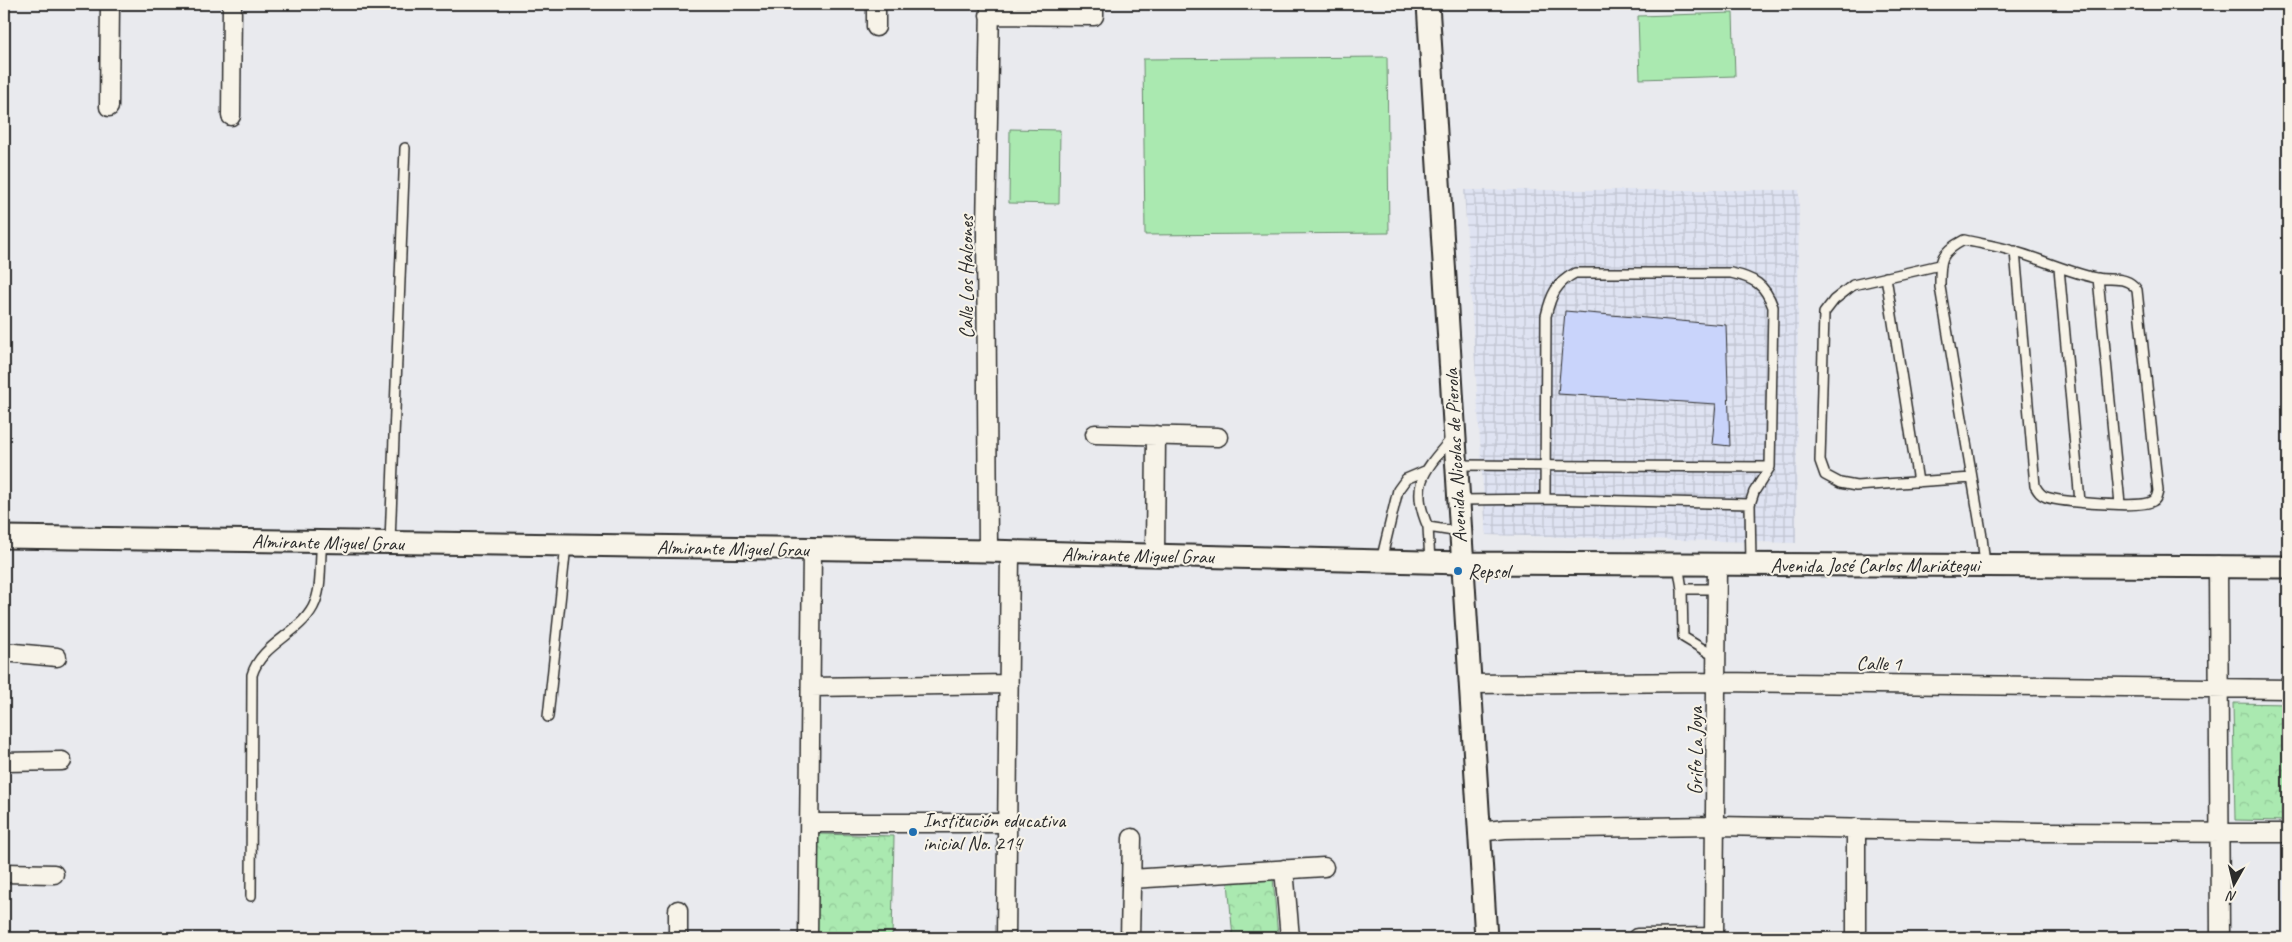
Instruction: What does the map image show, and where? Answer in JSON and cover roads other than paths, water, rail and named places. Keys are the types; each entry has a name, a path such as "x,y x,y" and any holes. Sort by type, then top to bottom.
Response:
{"street":[{"path":"109,108 110,4"},
{"path":"231,116 232,4"},
{"path":"876,4 876,27"},
{"path":"990,9 1094,16 1094,4"},
{"name":"Avenida Nicolas de Pierola","path":"1428,4 1486,938"},
{"name":"Calle Los Halcones","path":"988,551 986,228 990,9"},
{"path":"1095,434 1218,437"},
{"path":"1156,435 1156,555"},
{"name":"Almirante Miguel Grau","path":"4,537 988,551 1462,562"},
{"path":"808,938 812,549"},
{"path":"1006,938 1010,552"},
{"name":"Avenida José Carlos Mariátegui","path":"1462,562 2288,567"},
{"name":"Grifo La Joya","path":"1714,937 1717,564"},
{"path":"2218,566 2220,938"},
{"path":"4,652 57,657"},
{"name":"Calle 1","path":"1469,684 1716,682 2288,689"},
{"path":"811,688 1009,684"},
{"path":"4,762 62,761"},
{"path":"809,823 1007,823"},
{"path":"1479,832 1505,829 1716,826 2288,834"},
{"path":"1856,828 1856,938"},
{"path":"1130,938 1132,838"},
{"path":"1131,879 1324,867"},
{"path":"1284,870 1290,938"},
{"path":"4,873 54,874"},
{"path":"678,910 678,938"},
{"path":"1638,938 1714,937"}],"lane":[{"path":"390,542 405,148"},
{"path":"1985,565 1940,287 1940,265 1947,249 1964,240 2015,251 2058,268 2098,278 2127,280 2138,290 2158,491 2156,498 2152,502 2120,504 2080,502 2046,497 2039,493 2036,486 2015,251"},
{"path":"1940,265 1853,285 1834,300 1824,313 1820,462 1824,475 1840,483 1856,486 1972,478"},
{"path":"2058,268 2080,502"},
{"path":"1545,499 1546,316 1554,290 1562,280 1575,273 1731,273 1744,276 1758,283 1768,292 1773,307 1770,467 1754,492 1750,504 1751,564"},
{"path":"1886,277 1918,482"},
{"path":"2098,278 2120,504"},
{"path":"1381,560 1398,490 1406,479 1424,471 1454,436"},
{"path":"1456,465 1545,464 1770,467"},
{"path":"1424,471 1420,489 1420,508 1428,527 1430,562"},
{"path":"1458,500 1545,499 1750,504"},
{"path":"1428,527 1460,532"},
{"path":"251,896 252,675 255,664 265,653 300,625 313,608 318,595 322,542"},
{"path":"548,717 566,545"},
{"path":"1678,564 1682,589 1683,637 1716,658"},
{"path":"1682,589 1717,588"}],"place":[{"name":"Repsol","path":"1458,571"},
{"name":"Institución educativa inicial No. 214","path":"913,832"}]}
